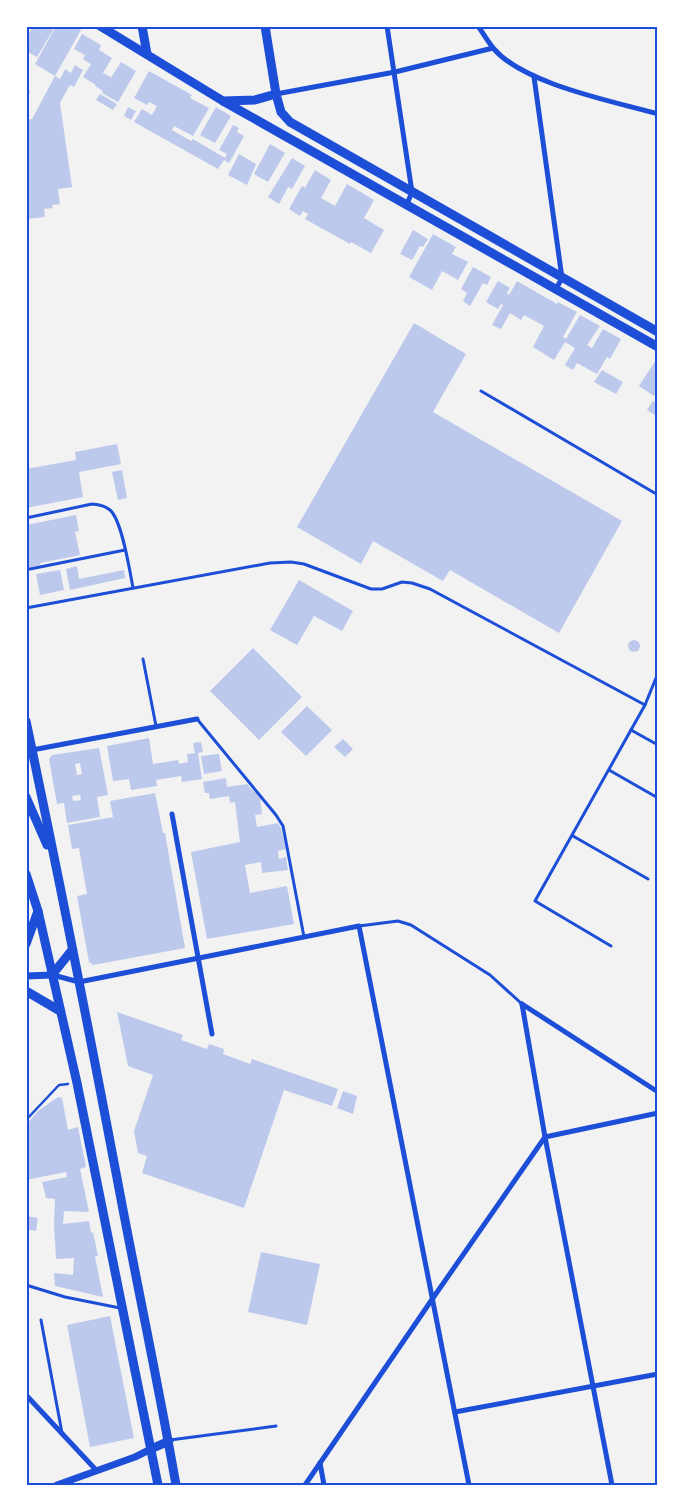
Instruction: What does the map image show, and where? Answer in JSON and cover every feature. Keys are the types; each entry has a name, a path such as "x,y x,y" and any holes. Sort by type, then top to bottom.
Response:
{"main road":[{"path":"100,26 223,101 658,347"},
{"path":"142,26 147,54"},
{"path":"265,26 276,94 281,112 290,122 658,332"},
{"path":"223,101 256,100 276,94"},
{"path":"26,721 169,1440 176,1485"},
{"path":"26,797 55,863"},
{"path":"26,874 38,911 77,1083 158,1485"},
{"path":"26,944 38,911"},
{"path":"52,975 72,950"},
{"path":"26,991 60,1011"},
{"path":"151,1449 169,1440"}],"street":[{"path":"387,26 412,192 407,204"},
{"path":"478,26 494,48 507,60 534,77 658,114"},
{"path":"276,94 395,72 494,48"},
{"path":"534,77 562,278 556,289"},
{"path":"32,750 197,719"},
{"path":"172,814 212,1034"},
{"path":"26,976 52,975 79,982 359,926 469,1485"},
{"path":"522,1004 658,1092"},
{"path":"522,1004 545,1137 612,1485"},
{"path":"305,1485 432,1298 545,1137 658,1113"},
{"path":"455,1412 658,1374"},
{"path":"26,1395 97,1471"},
{"path":"57,1485 135,1457 151,1449"},
{"path":"320,1463 324,1485"}],"lane":[{"path":"481,391 658,495"},
{"path":"26,518 92,504 103,505 112,511 118,522 133,588"},
{"path":"30,569 125,550"},
{"path":"26,608 281,562 304,564 371,589 382,589 402,582 412,583 444,595 645,705"},
{"path":"143,659 156,727"},
{"path":"611,946 536,901 645,705 658,674"},
{"path":"197,719 283,826 304,937"},
{"path":"631,730 658,745"},
{"path":"609,770 658,798"},
{"path":"572,836 648,879"},
{"path":"359,926 398,921 411,925 490,975 522,1004"},
{"path":"26,1285 65,1297 123,1308"},
{"path":"41,1320 62,1434"},
{"path":"169,1440 276,1426"}],"path":[{"path":"26,1120 59,1086 77,1083"}],"building":[{"path":"33,26 40,29 41,26 47,26 53,30 37,57 26,51 26,38"},
{"path":"56,26 75,26 81,30 55,76 35,64"},
{"path":"82,34 101,45 99,50 112,58 103,73 111,77 107,84 121,62 136,71 118,102 102,93 103,91 96,85 83,77 91,64 83,59 85,55 74,49"},
{"path":"75,65 83,70 74,87 70,85 60,103 72,187 58,189 60,204 52,205 53,208 44,209 45,217 26,219 26,120 32,119 55,76 60,79 65,69 71,73"},
{"path":"149,71 192,95 190,98 209,108 193,136 174,126 172,130 191,141 193,139 225,158 227,154 219,150 233,125 239,128 237,132 244,136 229,163 224,160 218,169 134,122 142,109 152,115 157,106 149,102 147,105 134,98"},
{"path":"26,78 30,92 26,97"},
{"path":"100,94 117,104 113,110 96,100"},
{"path":"128,107 136,111 131,120 124,116"},
{"path":"216,107 231,116 215,143 200,135"},
{"path":"270,144 285,153 268,182 254,174"},
{"path":"239,154 256,164 247,185 228,175"},
{"path":"292,158 305,166 292,189 288,187 279,204 268,197"},
{"path":"315,170 331,180 321,198 335,206 347,184 374,200 364,218 384,230 371,253 351,242 350,244 305,219 308,214 303,211 300,216 289,209 302,186 305,188"},
{"path":"413,230 428,239 423,247 420,246 412,260 400,254"},
{"path":"433,234 456,247 452,254 468,262 458,280 442,271 432,290 409,277"},
{"path":"473,267 491,277 487,285 483,283 470,306 463,301 467,293 461,289"},
{"path":"498,281 510,288 507,293 509,295 517,281 557,304 558,302 577,312 563,337 566,339 580,315 600,326 587,345 592,348 603,329 621,339 610,359 607,357 597,374 577,363 573,370 565,365 575,348 565,342 554,360 533,347 544,326 524,315 521,320 510,313 501,329 492,325 503,305 501,304 498,309 486,302"},
{"path":"414,323 466,354 433,412 622,521 559,633 450,570 443,581 373,541 361,564 297,527"},
{"path":"658,357 658,390 654,396 639,386"},
{"path":"602,370 623,382 616,394 594,382"},
{"path":"658,400 658,417 647,410 653,401 656,403"},
{"path":"117,444 121,464 79,472 83,497 26,508 26,469 76,460 75,452"},
{"path":"122,470 127,498 118,500 112,472"},
{"path":"76,515 79,531 75,532 80,555 40,563 40,565 26,568 26,525"},
{"path":"77,566 79,579 124,570 125,578 70,590 66,569"},
{"path":"60,570 64,590 40,595 36,574"},
{"path":"299,580 353,611 342,631 314,616 297,645 270,630"},
{"path":"632,640 636,640 640,646 636,652 632,652 628,648 628,644"},
{"path":"253,648 302,697 259,740 210,691"},
{"path":"307,706 332,730 306,756 281,732"},
{"path":"149,738 153,764 178,760 179,764 188,762 187,754 195,753 193,743 201,742 203,752 198,753 202,779 182,782 181,776 156,780 157,786 131,790 129,779 113,781 107,746"},
{"path":"343,739 353,749 345,757 334,747"},
{"path":"99,748 108,795 97,797 100,817 67,823 64,803 57,804 49,759 52,755","holes":["80,763 82,774 77,775 75,764","80,795 81,800 73,801 72,796"]},
{"path":"219,754 222,771 204,774 201,756"},
{"path":"226,778 227,787 247,784 260,798 262,814 255,815 257,827 278,823 281,828 286,849 278,851 279,859 286,857 288,870 262,873 261,862 245,865 250,893 287,886 294,924 207,939 191,852 240,842 235,802 230,803 229,796 210,799 209,793 205,793 203,782"},
{"path":"155,793 163,833 165,833 185,948 93,965 89,962 77,896 87,894 79,848 72,849 68,825 113,817 110,801"},
{"path":"117,1012 183,1035 181,1040 207,1049 209,1044 224,1049 223,1054 250,1064 252,1059 338,1089 332,1106 284,1090 244,1208 142,1173 147,1156 138,1153 134,1131 153,1075 128,1066"},
{"path":"343,1091 357,1096 353,1114 337,1108"},
{"path":"58,1097 62,1098 68,1130 78,1127 86,1167 80,1169 89,1212 64,1211 63,1224 89,1221 98,1256 95,1256 103,1297 55,1286 54,1273 73,1275 74,1258 56,1259 55,1199 46,1198 42,1182 67,1177 66,1172 26,1180 26,1125 38,1111"},
{"path":"26,1216 38,1218 36,1231 26,1229"},
{"path":"261,1252 320,1264 307,1325 248,1312"},
{"path":"110,1316 134,1438 90,1447 67,1325"}]}
